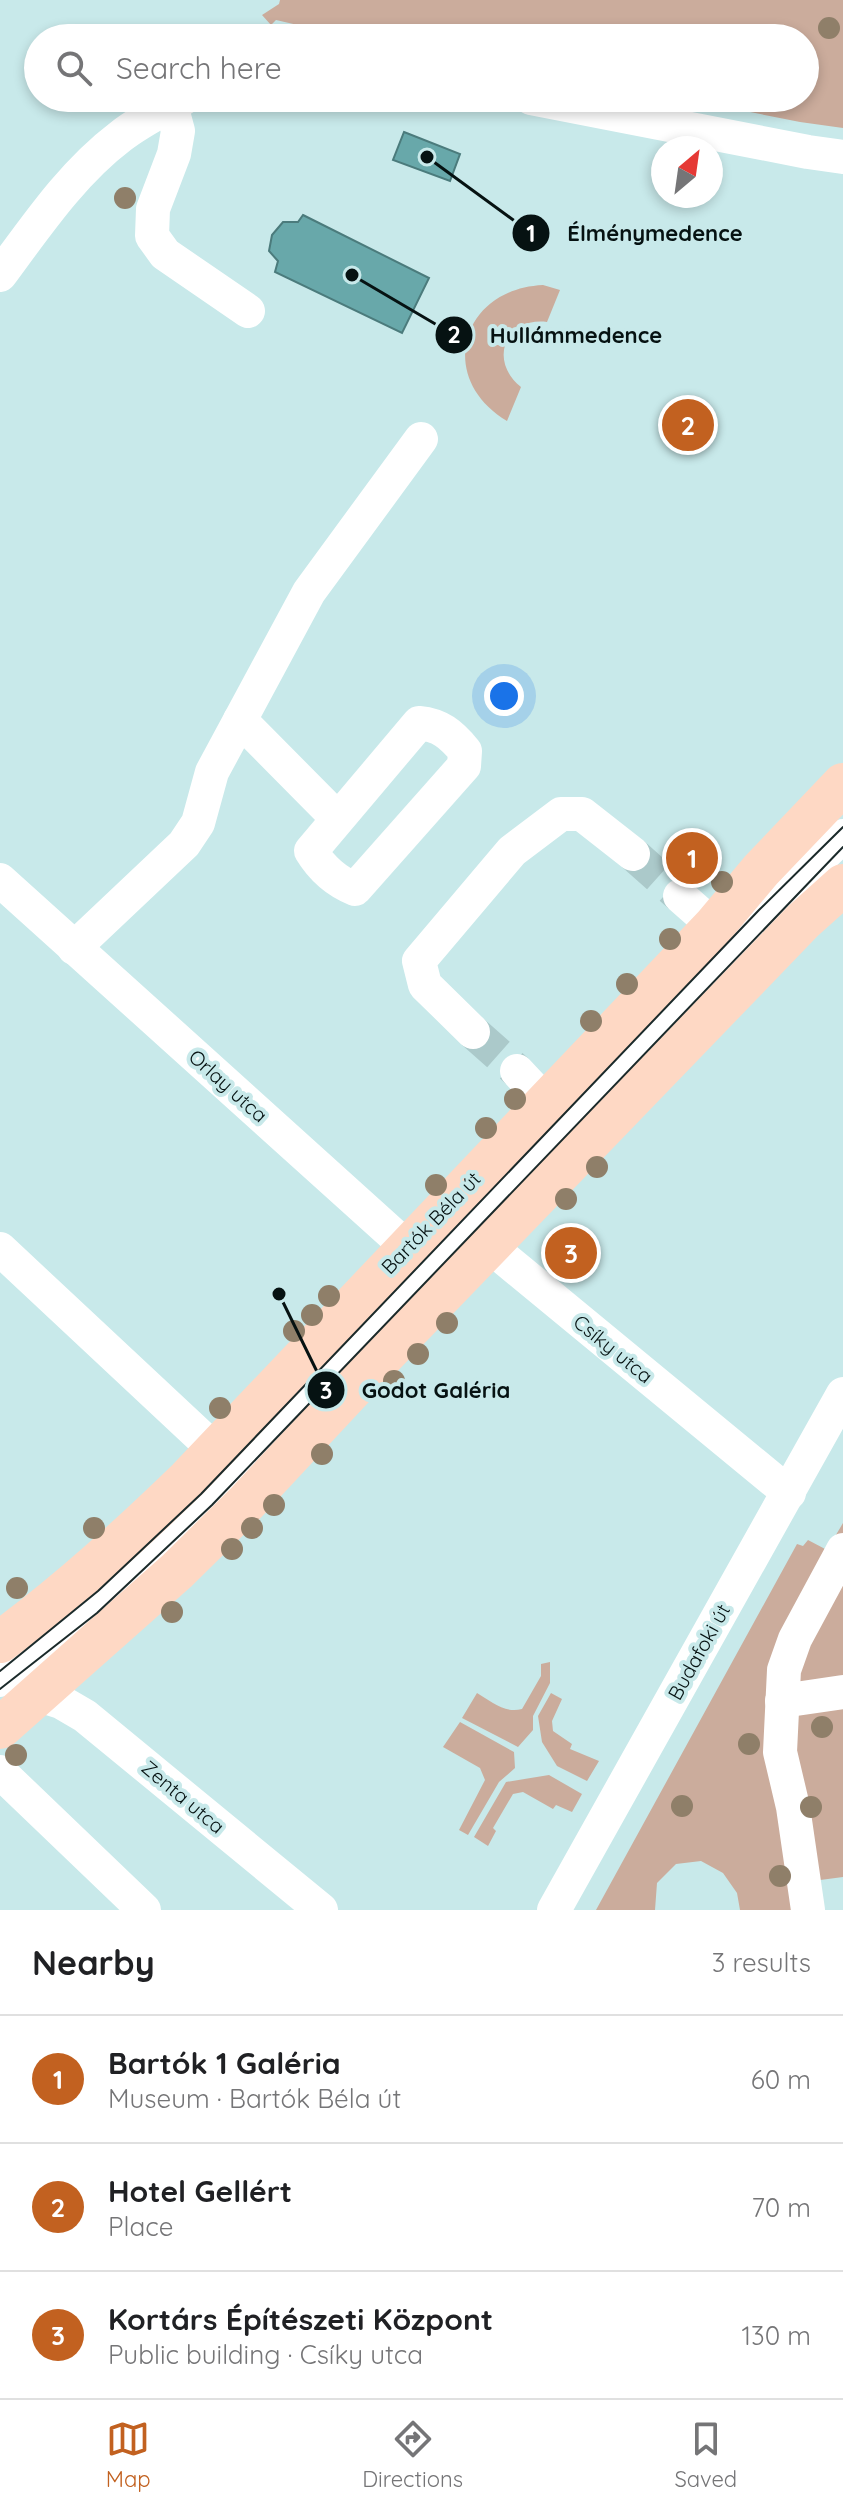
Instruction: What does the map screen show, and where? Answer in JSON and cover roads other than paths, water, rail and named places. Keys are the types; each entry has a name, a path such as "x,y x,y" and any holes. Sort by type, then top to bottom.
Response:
{"main road":[{"name":"Bartók Béla út","path":"0,1728 177,1571 245,1504 448,1248 546,1102 714,926 761,870 843,784"},
{"name":"Bartók Béla út","path":"0,1642 118,1546 215,1450 448,1248 843,885"}],"street":[{"path":"0,275 56,200 94,158 123,133 160,112"},
{"path":"177,112 174,154 153,209 152,236 165,254 248,311"},
{"path":"602,112 843,157"},
{"path":"74,948 184,844 198,823 212,772 309,592 421,439"},
{"path":"240,720 337,818"},
{"path":"419,723 437,725 465,751 464,766 355,889 330,875 311,851 337,818 419,723"},
{"path":"473,1032 425,985 419,961 512,851 561,814 582,814 633,854"},
{"name":"Bartók Béla út","path":"0,1680 95,1605 208,1499 843,836"},
{"name":"Orlay utca","path":"0,880 74,948 448,1248"},
{"path":"680,896 714,926"},
{"path":"517,1071 546,1102"},
{"name":"Csíky utca","path":"448,1248 789,1493"},
{"path":"0,1249 215,1450"},
{"name":"Budafoki út","path":"554,1910 843,1394"},
{"path":"808,1910 793,1807 780,1752 784,1670 795,1639 843,1550"},
{"path":"782,1701 843,1692"},
{"name":"Zenta utca","path":"39,1695 61,1702 85,1716 321,1910"},
{"path":"0,1772 144,1910"}],"water":[{"path":"404,132 460,154 450,181 393,160"},
{"path":"303,215 429,278 402,333 275,272 278,261 269,251 272,235 283,222 298,222"}],"tunnel":[{"path":"633,854 680,896"},
{"path":"473,1032 517,1071"}],"tram line":[{"path":"0,1671 98,1591 201,1494 759,910 843,827"},
{"path":"0,1689 97,1613 212,1505 843,847"}],"place":[{"name":"Élménymedence","path":"427,157"},
{"name":"Hullámmedence","path":"352,275"},
{"name":"Hotel Gellért","path":"688,425"},
{"name":"Bartók 1 Galéria","path":"692,858"},
{"name":"Kortárs Építészeti Központ","path":"571,1253"},
{"name":"Godot Galéria","path":"279,1294"}]}
